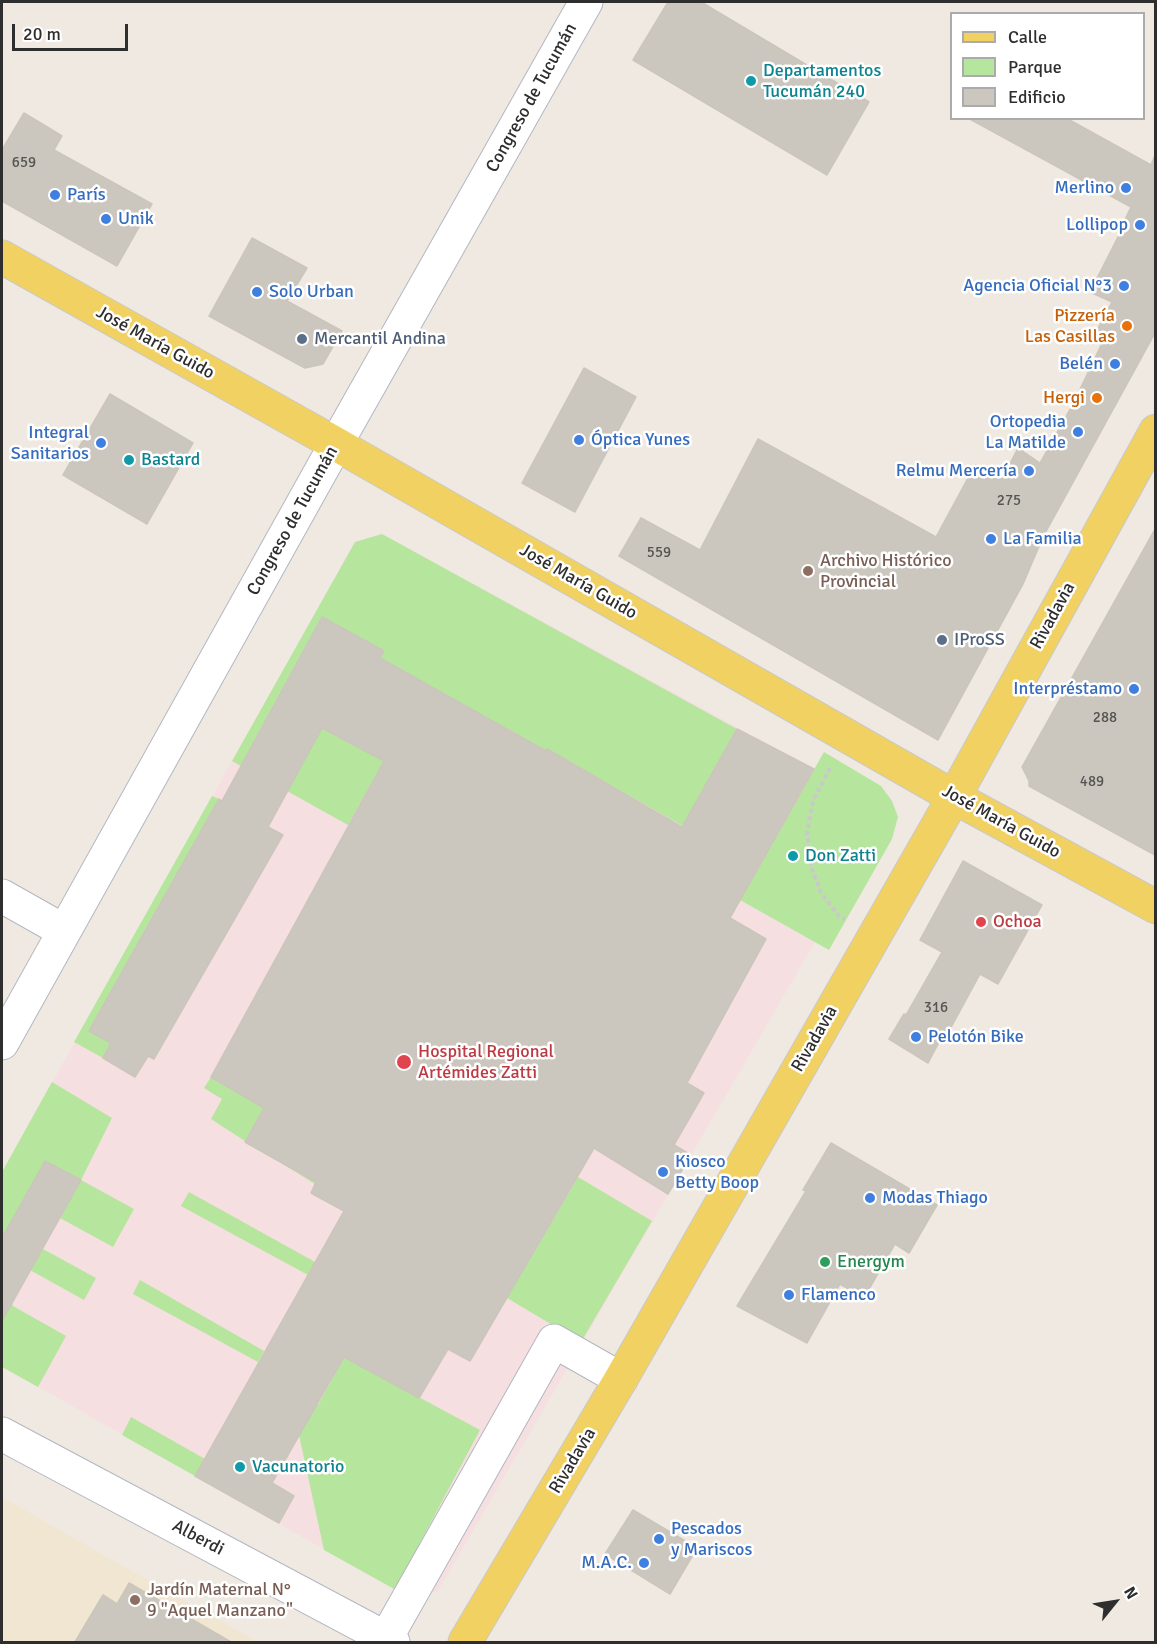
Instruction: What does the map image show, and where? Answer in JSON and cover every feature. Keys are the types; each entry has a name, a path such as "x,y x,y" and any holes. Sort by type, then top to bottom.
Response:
{"main road":[{"name":"José María Guido","path":"2,256 954,797 1155,907"},
{"name":"Rivadavia","path":"465,1642 621,1379 954,797 1155,430"}],"street":[{"name":"Congreso de Tucumán","path":"2,1043 586,2"},
{"path":"2,896 64,931"},
{"path":"390,1640 554,1341 621,1379"},
{"name":"Alberdi","path":"2,1434 390,1640"}],"path":[{"path":"847,736 813,801 807,833 811,866 821,893 839,916 875,935"}],"shaded area":[{"name":"Hospital Regional Artémides Zatti","path":"382,534 814,769 740,900 815,942 438,1591 413,1600 2,1366 2,1172 355,542"},
{"path":"2,1497 109,1558 258,1642 2,1642"}],"green space":[{"path":"382,534 737,729 683,826 547,749 463,901 515,733 427,684 348,825 287,791 322,728 338,736 383,651 322,617 241,766 232,761 355,542"},
{"path":"824,752 881,786 892,801 898,817 892,839 829,950 740,900"},
{"path":"212,796 219,799 90,1031 111,1043 103,1058 74,1042"},
{"path":"211,1077 259,1105 271,1085 328,1160 315,1184 283,1164 263,1111 245,1141 211,1119 222,1099 204,1088"},
{"path":"52,1082 112,1118 81,1180 45,1161 2,1238 2,1172"},
{"path":"578,1177 652,1221 581,1342 507,1298"},
{"path":"81,1180 134,1209 113,1247 60,1218"},
{"path":"189,1192 315,1262 308,1275 181,1206"},
{"path":"43,1249 96,1278 84,1300 30,1270"},
{"path":"140,1280 264,1351 258,1362 133,1294"},
{"path":"2,1297 13,1306 66,1336 38,1387 2,1367 2,1321 5,1314 2,1312"},
{"path":"344,1357 480,1430 414,1554 425,1560 405,1595 324,1550 289,1389 318,1405"},
{"path":"131,1417 205,1459 195,1476 122,1435"}],"building":[{"name":"Departamentos Tucumán 240","path":"668,2 701,2 869,102 827,175 633,60"},
{"path":"24,113 62,136 54,150 152,204 117,266 2,201 2,150"},
{"path":"972,120 1070,120 1151,165 1155,155 1155,333 1043,537 1023,584 938,740 619,556 641,518 700,550 758,439 936,537 975,465 1002,479 1018,448 1040,463 1073,404 1105,337 1096,332 1112,302 1090,292 1131,207"},
{"name":"Solo Urban","path":"252,238 307,268 287,301 342,331 323,364 305,368 209,316"},
{"name":"Óptica Yunes","path":"584,368 636,397 575,512 522,483"},
{"path":"110,394 193,443 147,524 63,475"},
{"path":"1155,529 1155,855 1029,786 1022,767"},
{"name":"Hospital Regional Artémides Zatti","path":"322,617 384,651 380,658 546,751 547,749 682,827 737,729 814,769 730,918 766,939 687,1083 704,1093 674,1145 691,1155 668,1194 594,1148 470,1361 448,1349 419,1398 344,1357 272,1483 294,1496 279,1523 195,1476 344,1211 311,1193 316,1182 245,1142 264,1108 211,1077 384,761 322,728 268,827 283,835 154,1059 148,1056 135,1077 103,1058 111,1043 89,1031 219,799 222,801"},
{"name":"Ochoa","path":"963,861 1042,905 998,984 980,974 948,1033 945,1031 928,1063 889,1039 904,1014 906,1015 942,952 920,940"},
{"path":"831,1143 937,1205 909,1253 895,1244 864,1298 840,1284 807,1343 737,1306 806,1191 803,1190"},
{"path":"45,1161 81,1180 2,1321 2,1238"},
{"path":"633,1510 697,1548 670,1594 605,1554"},
{"name":"Jardín Maternal N° 9 \"Aquel Manzano\"","path":"129,1583 231,1642 75,1642 103,1595 117,1604"}],"place":[{"name":"Departamentos Tucumán 240","path":"751,81"},
{"name":"Merlino","path":"1126,188"},
{"name":"París","path":"55,195"},
{"name":"Unik","path":"106,219"},
{"name":"Lollipop","path":"1140,225"},
{"name":"Agencia Oficial N°3","path":"1124,286"},
{"name":"Solo Urban","path":"257,292"},
{"name":"Pizzería Las Casillas","path":"1127,326"},
{"name":"Mercantil Andina","path":"302,339"},
{"name":"Belén","path":"1115,364"},
{"name":"Hergi","path":"1097,398"},
{"name":"Ortopedia La Matilde","path":"1078,432"},
{"name":"Óptica Yunes","path":"579,440"},
{"name":"Integral Sanitarios","path":"101,443"},
{"name":"Bastard","path":"129,460"},
{"name":"Relmu Mercería","path":"1029,471"},
{"name":"La Familia","path":"991,539"},
{"name":"Archivo Histórico Provincial","path":"808,571"},
{"name":"IProSS","path":"942,640"},
{"name":"Interpréstamo","path":"1134,689"},
{"name":"Don Zatti","path":"793,856"},
{"name":"Ochoa","path":"981,922"},
{"name":"Pelotón Bike","path":"916,1037"},
{"name":"Hospital Regional Artémides Zatti","path":"404,1062"},
{"name":"Kiosco Betty Boop","path":"663,1172"},
{"name":"Modas Thiago","path":"870,1198"},
{"name":"Energym","path":"825,1262"},
{"name":"Flamenco","path":"789,1295"},
{"name":"Vacunatorio","path":"240,1467"},
{"name":"Pescados y Mariscos","path":"659,1539"},
{"name":"M.A.C.","path":"644,1563"},
{"name":"Jardín Maternal N° 9 \"Aquel Manzano\"","path":"135,1600"}]}
